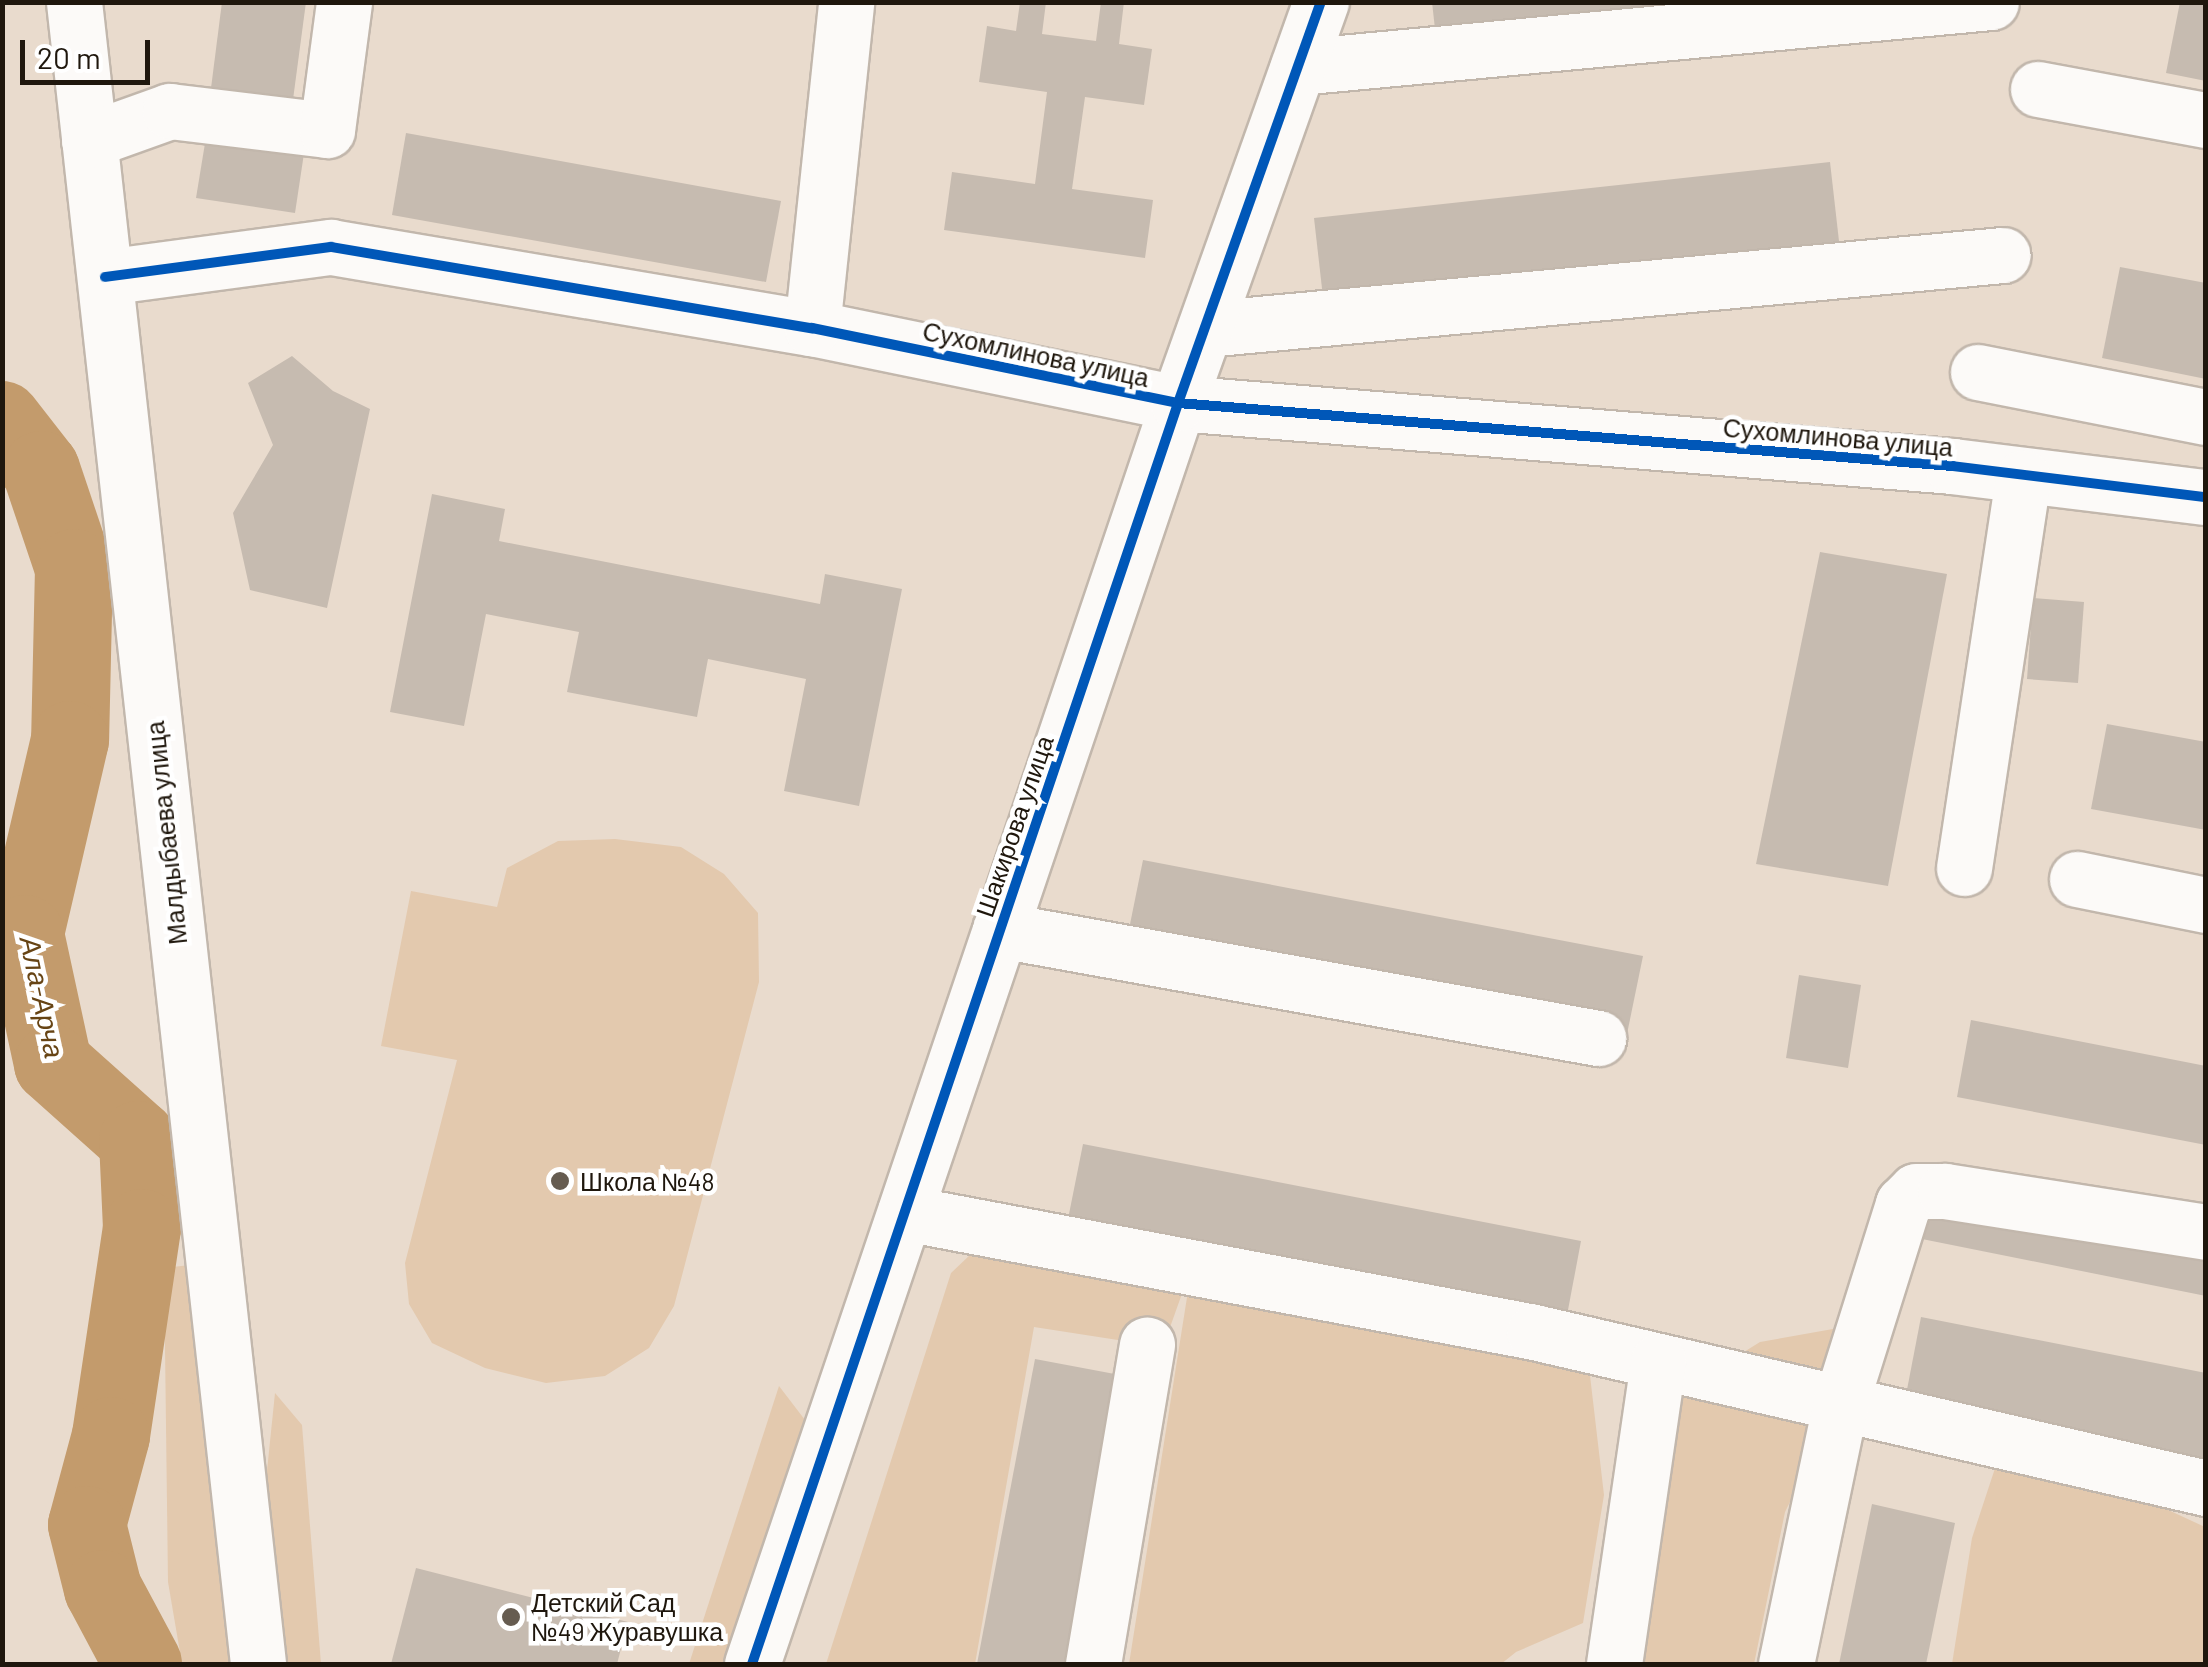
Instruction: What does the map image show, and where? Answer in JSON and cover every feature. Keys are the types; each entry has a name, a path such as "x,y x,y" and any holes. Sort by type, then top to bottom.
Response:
{"street":[{"name":"Малдыбаева улица","path":"74,2 258,1664"},
{"path":"89,140 170,111 328,130 344,2"},
{"path":"812,328 846,2"},
{"name":"Шакирова улица","path":"752,1664 1178,404 1321,2"},
{"path":"1298,66 1991,2"},
{"path":"2038,89 2206,120"},
{"name":"Сухомлинова улица","path":"104,277 331,247 812,328 1178,404 1952,466 2206,496"},
{"path":"1205,329 2002,254"},
{"path":"1978,372 2206,416"},
{"path":"1964,868 2022,477"},
{"path":"2077,879 2206,905"},
{"path":"1000,930 1598,1038"},
{"path":"1786,1664 1840,1405 1903,1204 1916,1190 1945,1191 2206,1232"},
{"path":"904,1213 1534,1332 2206,1488"},
{"path":"1093,1664 1147,1344"},
{"path":"1614,1664 1658,1361"}],"shaded area":[{"path":"615,839 681,847 724,874 758,913 759,982 674,1306 649,1348 605,1376 546,1383 485,1368 432,1343 409,1304 405,1263 457,1060 381,1046 411,891 497,907 507,868 558,841"},
{"path":"971,1254 1184,1288 1163,1347 1034,1327 975,1664 826,1664 951,1273"},
{"path":"190,1265 233,1664 182,1664 168,1582 164,1268"},
{"path":"1188,1291 1589,1367 1604,1495 1583,1623 1516,1652 1501,1664 1129,1664"},
{"path":"1861,1324 1819,1443 1785,1512 1754,1664 1643,1664 1611,1628 1665,1401 1760,1342"},
{"path":"779,1386 805,1420 726,1664 689,1664"},
{"path":"275,1393 302,1425 321,1664 286,1664 264,1500"},
{"path":"2006,1435 2205,1527 2205,1664 1952,1664 1972,1538"}],"building":[{"path":"222,2 306,2 292,107 210,96"},
{"path":"1020,2 1046,2 1042,34 1096,41 1101,2 1124,2 1119,44 1152,49 1144,105 1085,97 1072,189 1153,200 1145,258 944,230 952,172 1035,184 1047,92 979,82 987,26 1016,31"},
{"path":"1432,2 1659,2 1660,5 1435,29"},
{"path":"2180,2 2206,2 2206,81 2166,73"},
{"path":"208,125 306,140 295,213 196,198"},
{"path":"406,133 781,201 766,282 392,215"},
{"path":"1830,162 1840,250 1324,306 1314,218"},
{"path":"2120,267 2206,283 2206,379 2102,358"},
{"path":"292,356 333,391 370,409 327,608 250,590 233,513 273,445 248,383"},
{"path":"432,494 505,509 499,541 820,604 825,574 902,589 859,806 784,791 806,679 708,659 697,717 567,692 579,632 486,614 464,726 390,712"},
{"path":"1820,552 1947,574 1888,886 1756,864"},
{"path":"2033,598 2084,602 2078,683 2027,679"},
{"path":"2107,724 2206,742 2206,830 2091,809"},
{"path":"1143,860 1643,956 1627,1034 1127,939"},
{"path":"1799,975 1861,985 1848,1068 1786,1058"},
{"path":"1971,1020 2206,1066 2206,1145 1957,1097"},
{"path":"1083,1144 1581,1241 1565,1326 1066,1229"},
{"path":"1930,1198 2206,1255 2206,1296 1922,1239"},
{"path":"1921,1317 2206,1373 2206,1458 1905,1400"},
{"path":"1035,1359 1120,1375 1066,1664 977,1664"},
{"path":"1872,1504 1955,1523 1926,1664 1839,1664"},
{"path":"416,1568 628,1622 617,1664 391,1664"}],"waterway":[{"name":"Ала-Арча","path":"2,420 41,470 74,568 70,740 25,934 53,1064 138,1140 142,1228 111,1436 87,1525 103,1589 143,1664"}],"cycle path":[{"path":"752,1664 1178,403 1321,2"},
{"path":"105,277 331,247 812,328 1178,403 1952,466 2206,497"}],"place":[{"name":"Школа №48","path":"560,1181"},
{"name":"Детский Сад №49 Журавушка","path":"511,1617"}]}
